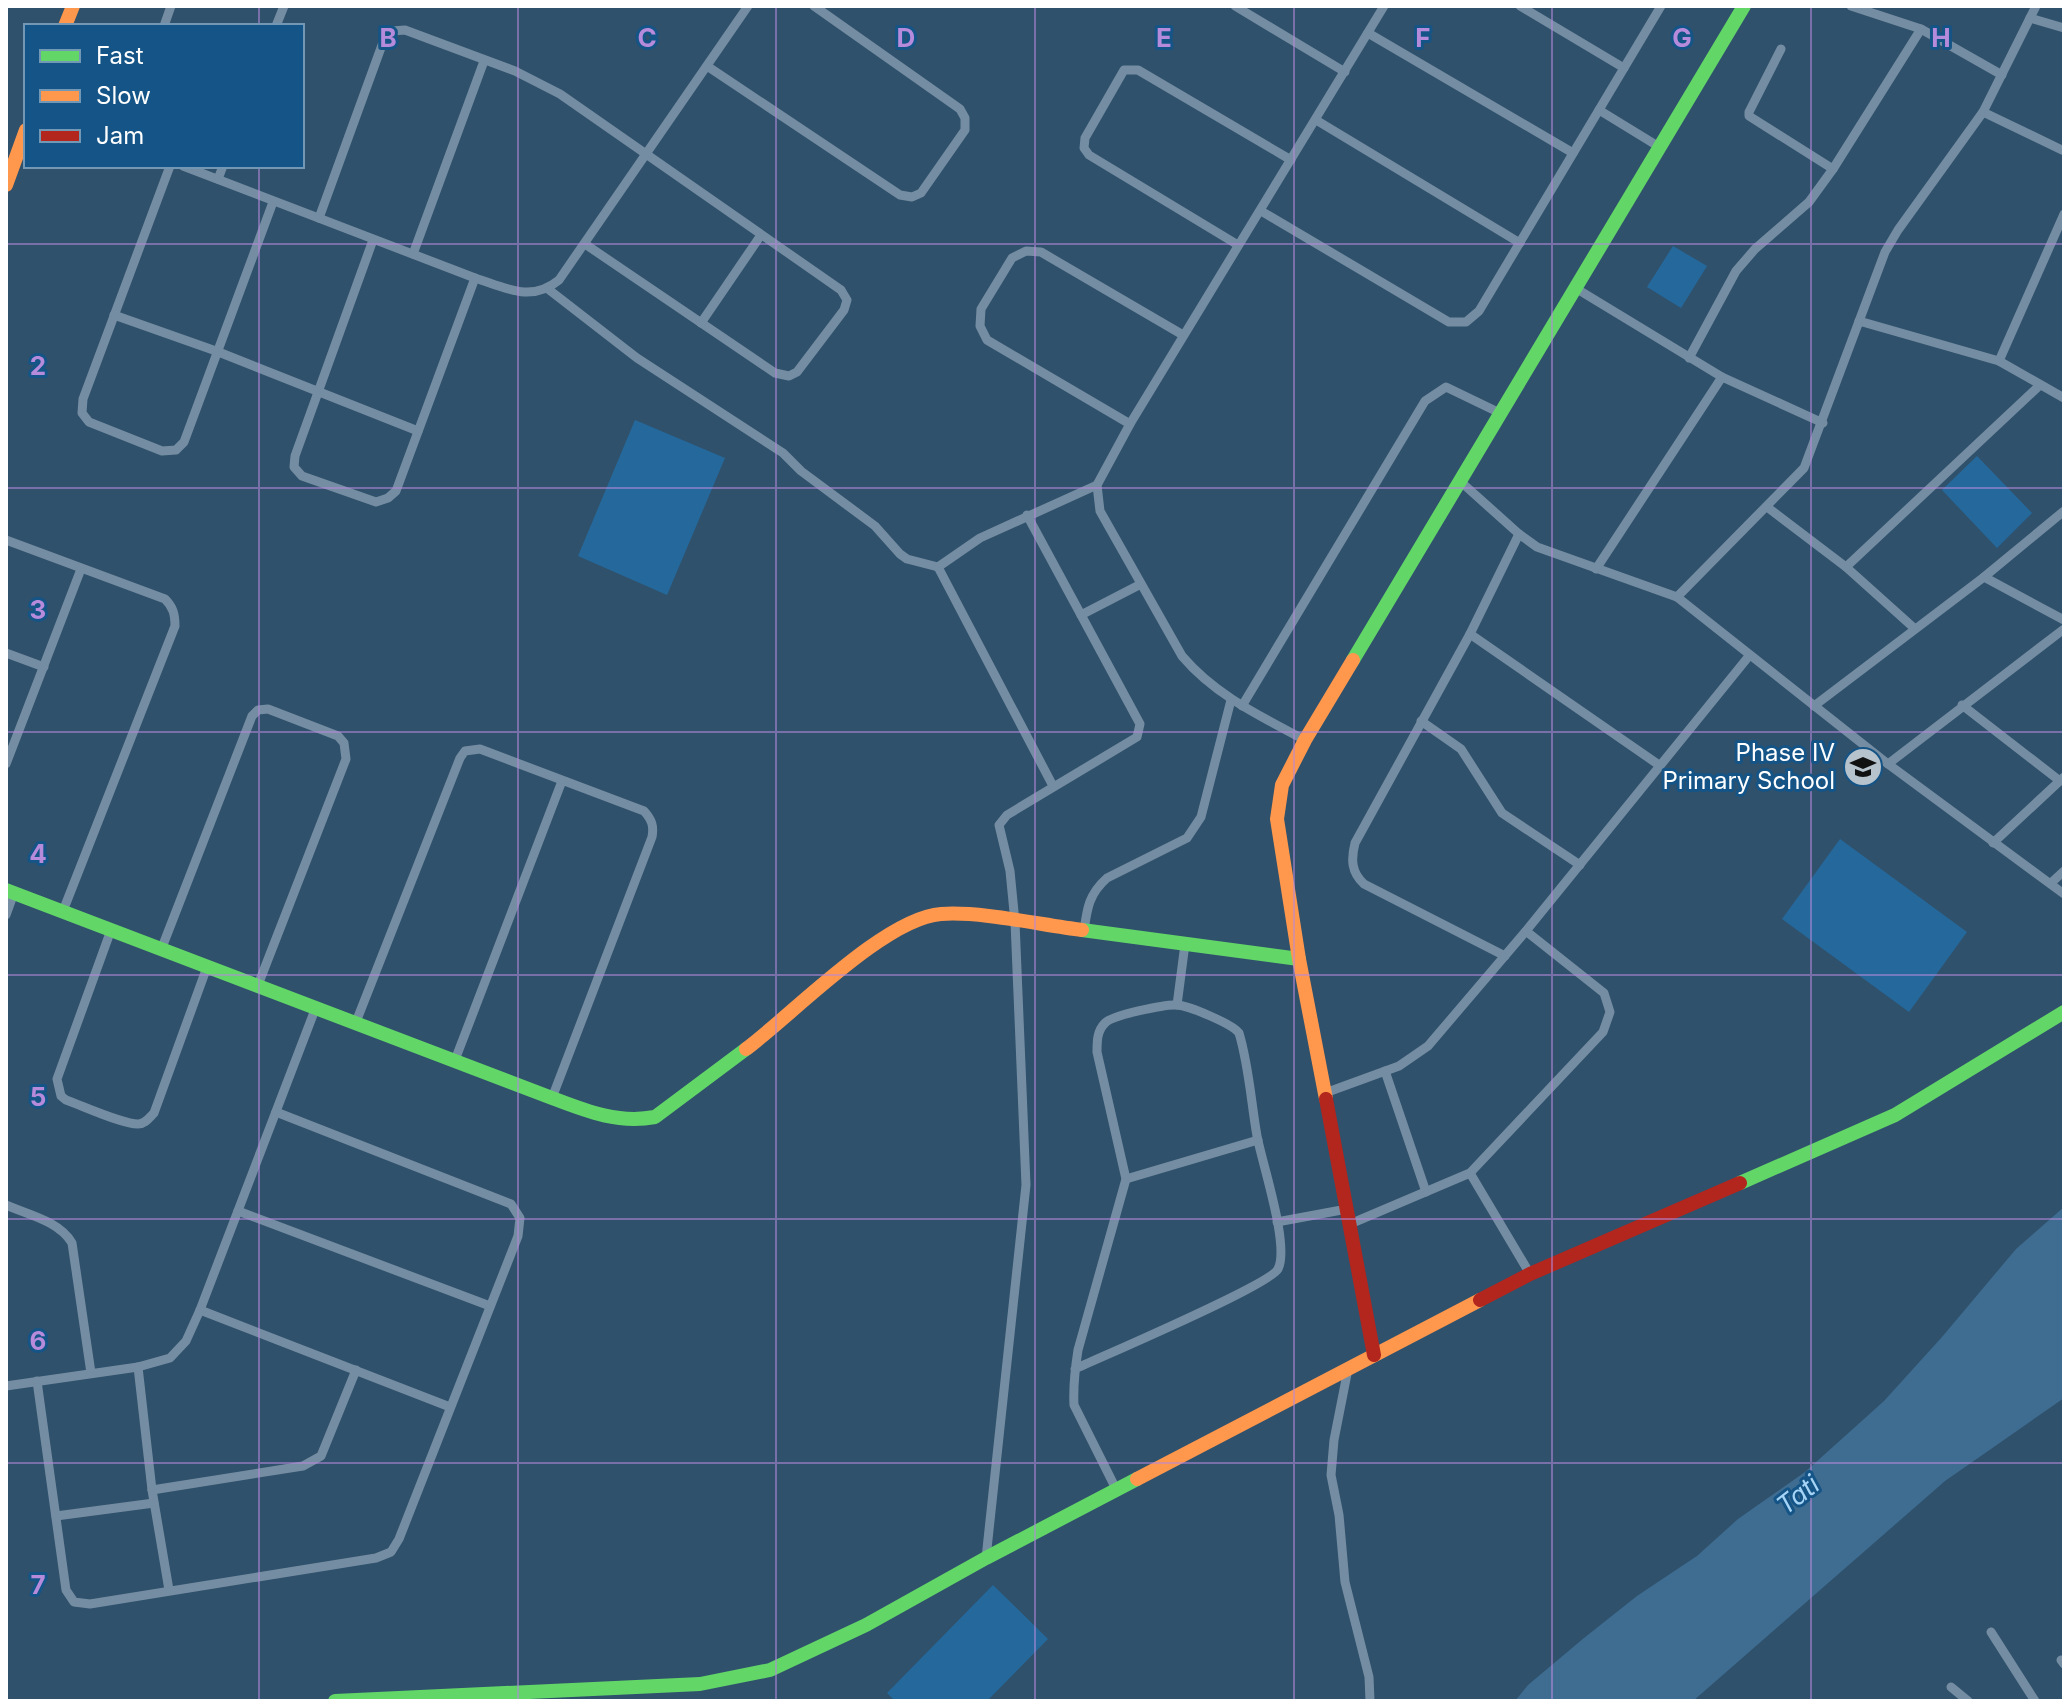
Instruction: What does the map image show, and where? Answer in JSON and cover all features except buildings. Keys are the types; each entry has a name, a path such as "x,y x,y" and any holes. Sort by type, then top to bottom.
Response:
{"street":[{"path":"188,168 475,278 520,292 537,293 559,280 748,6"},
{"path":"707,66 900,195 912,197 921,193 965,130 965,118 960,109 814,6"},
{"path":"1235,6 1345,72"},
{"path":"1305,740 1231,700 1196,673 1182,656 1100,511 1097,485 1183,335 1384,6"},
{"path":"1520,6 1624,68"},
{"path":"1261,211 1449,322 1466,322 1479,311 1661,6"},
{"path":"1374,1355 1299,959 1277,819 1282,785 1305,740 1744,6"},
{"path":"1851,6 1921,29 2002,75"},
{"path":"1677,597 1804,468 1885,252 1983,112 2036,6"},
{"path":"2030,18 2064,28"},
{"path":"319,218 386,37 398,29 405,30 515,71 560,94 841,290 847,300 844,310 797,372 789,376 775,373 585,244"},
{"path":"1689,358 1736,271 1755,249 1804,209 1833,169 1921,29"},
{"path":"1368,33 1573,153"},
{"path":"1781,49 1749,116 1833,169"},
{"path":"413,254 484,61"},
{"path":"1238,245 1089,155 1084,148 1085,138 1124,70 1138,70 1291,160"},
{"path":"1599,110 1661,148"},
{"path":"1983,112 2064,151"},
{"path":"1316,120 1520,243"},
{"path":"6,185 24,136"},
{"path":"169,168 83,399 82,413 89,422 162,451 176,450 184,442 273,202"},
{"path":"218,179 222,168"},
{"path":"1999,361 2064,214"},
{"path":"701,323 761,235"},
{"path":"373,240 295,456 294,467 302,476 376,502 396,491 475,278"},
{"path":"1130,424 987,340 980,326 981,309 1012,258 1026,251 1041,252 1183,335"},
{"path":"548,289 637,358 783,453 801,471 875,526 907,559 938,567 1053,786"},
{"path":"1577,289 1722,377 1823,423"},
{"path":"114,315 216,351 418,431"},
{"path":"1859,321 1999,361 2064,398"},
{"path":"1596,569 1722,377"},
{"path":"1846,567 2040,385"},
{"path":"1242,706 1425,401 1446,387 1502,414"},
{"path":"1461,482 1519,534 1551,553 1677,597 1888,764 2064,894"},
{"path":"938,567 980,538 1097,485"},
{"path":"1767,507 1846,567 1914,628"},
{"path":"1814,706 1984,577 2064,511"},
{"path":"986,1558 1026,1185 1015,922 1010,871 999,825 1007,815 1137,737 1140,731 1140,724 1027,515"},
{"path":"1505,956 1364,884 1356,877 1352,856 1355,843 1470,634 1519,534"},
{"path":"6,540 165,599 175,614 175,626 63,911"},
{"path":"6,764 81,569"},
{"path":"1984,577 2064,620"},
{"path":"1081,615 1141,584"},
{"path":"1888,764 2064,629"},
{"path":"1470,634 1659,765"},
{"path":"6,653 44,667"},
{"path":"1325,1093 1399,1066 1428,1046 1526,931 1749,656"},
{"path":"1084,931 1087,907 1098,886 1107,878 1187,838 1194,830 1201,817 1231,700"},
{"path":"1962,705 2062,779 1993,843"},
{"path":"161,950 252,716 258,710 268,709 338,736 344,743 346,759 258,985"},
{"path":"1421,721 1461,749 1502,813 1580,865"},
{"path":"356,1022 465,751 480,749 644,811 653,826 652,837 552,1098"},
{"path":"455,1060 562,781"},
{"path":"2051,883 2064,871"},
{"path":"6,915 10,891 552,1098 621,1120 655,1117 754,1043 882,938 915,919 954,914 1299,959"},
{"path":"111,930 57,1079 61,1096 66,1100 128,1122 139,1124 146,1121 154,1113 207,967"},
{"path":"1277,1222 1348,1217 1426,1192 1470,1173 1603,1032 1610,1012 1604,993 1526,931"},
{"path":"1177,1005 1185,944"},
{"path":"1075,1369 1195,1315 1273,1275 1278,1269 1281,1255 1277,1222 1258,1140 1239,1033 1229,1024 1177,1005 1118,1016 1106,1021 1098,1033 1097,1052 1126,1179 1075,1369 1074,1405 1117,1491"},
{"path":"6,1386 138,1367 170,1358 179,1351 200,1310 316,1007"},
{"path":"335,1701 700,1684 770,1670 866,1625 986,1558 1530,1274 1882,1121 2064,1012"},
{"path":"1385,1071 1426,1192"},
{"path":"37,1381 66,1590 74,1602 90,1604 376,1558 391,1552 399,1539 518,1236 520,1218 511,1204 276,1112"},
{"path":"1126,1179 1258,1140"},
{"path":"1470,1173 1530,1274"},
{"path":"6,1205 57,1226 72,1243 91,1373"},
{"path":"238,1211 490,1306"},
{"path":"200,1310 450,1407"},
{"path":"138,1367 152,1490 169,1590"},
{"path":"1348,1369 1334,1440 1331,1475 1339,1515 1346,1592 1369,1677 1370,1701"},
{"path":"152,1490 303,1466 316,1461 324,1449 356,1370"},
{"path":"56,1516 154,1503"},
{"path":"1991,1632 2035,1701"},
{"path":"1951,1687 1968,1701"}],"shaded area":[{"path":"1673,246 1707,266 1681,308 1647,287"},
{"path":"635,420 725,458 667,595 578,556"},
{"path":"1977,456 2032,513 1997,548 1942,490"},
{"path":"1840,839 1967,932 1909,1012 1782,919"},
{"path":"993,1585 1048,1639 987,1701 895,1701 887,1693"}],"water":[{"name":"Tati","path":"2064,1207 2064,1398 1945,1481 1693,1701 1515,1701 1528,1685 1584,1638 1637,1596 1697,1556 1738,1519 1805,1472 1884,1401 2016,1249"}],"traffic: fast":[{"path":"1353,660 1744,6"},
{"path":"6,890 602,1115 628,1119 655,1117 746,1049"},
{"path":"1082,930 1299,959"},
{"path":"1740,1183 1895,1115 2064,1012"},
{"path":"335,1701 700,1684 770,1670 866,1625 1137,1479"}],"traffic: slow":[{"path":"66,24 73,6"},
{"path":"6,185 24,136"},
{"path":"1326,1099 1299,959 1277,819 1282,785 1353,660"},
{"path":"746,1049 867,949 918,920 941,914 974,915 1082,930"},
{"path":"1137,1479 1480,1300"}],"traffic: jam":[{"path":"1326,1099 1374,1355"},
{"path":"1480,1300 1530,1274 1740,1183"}],"place":[{"name":"Phase IV Primary School","path":"1863,767"}]}
